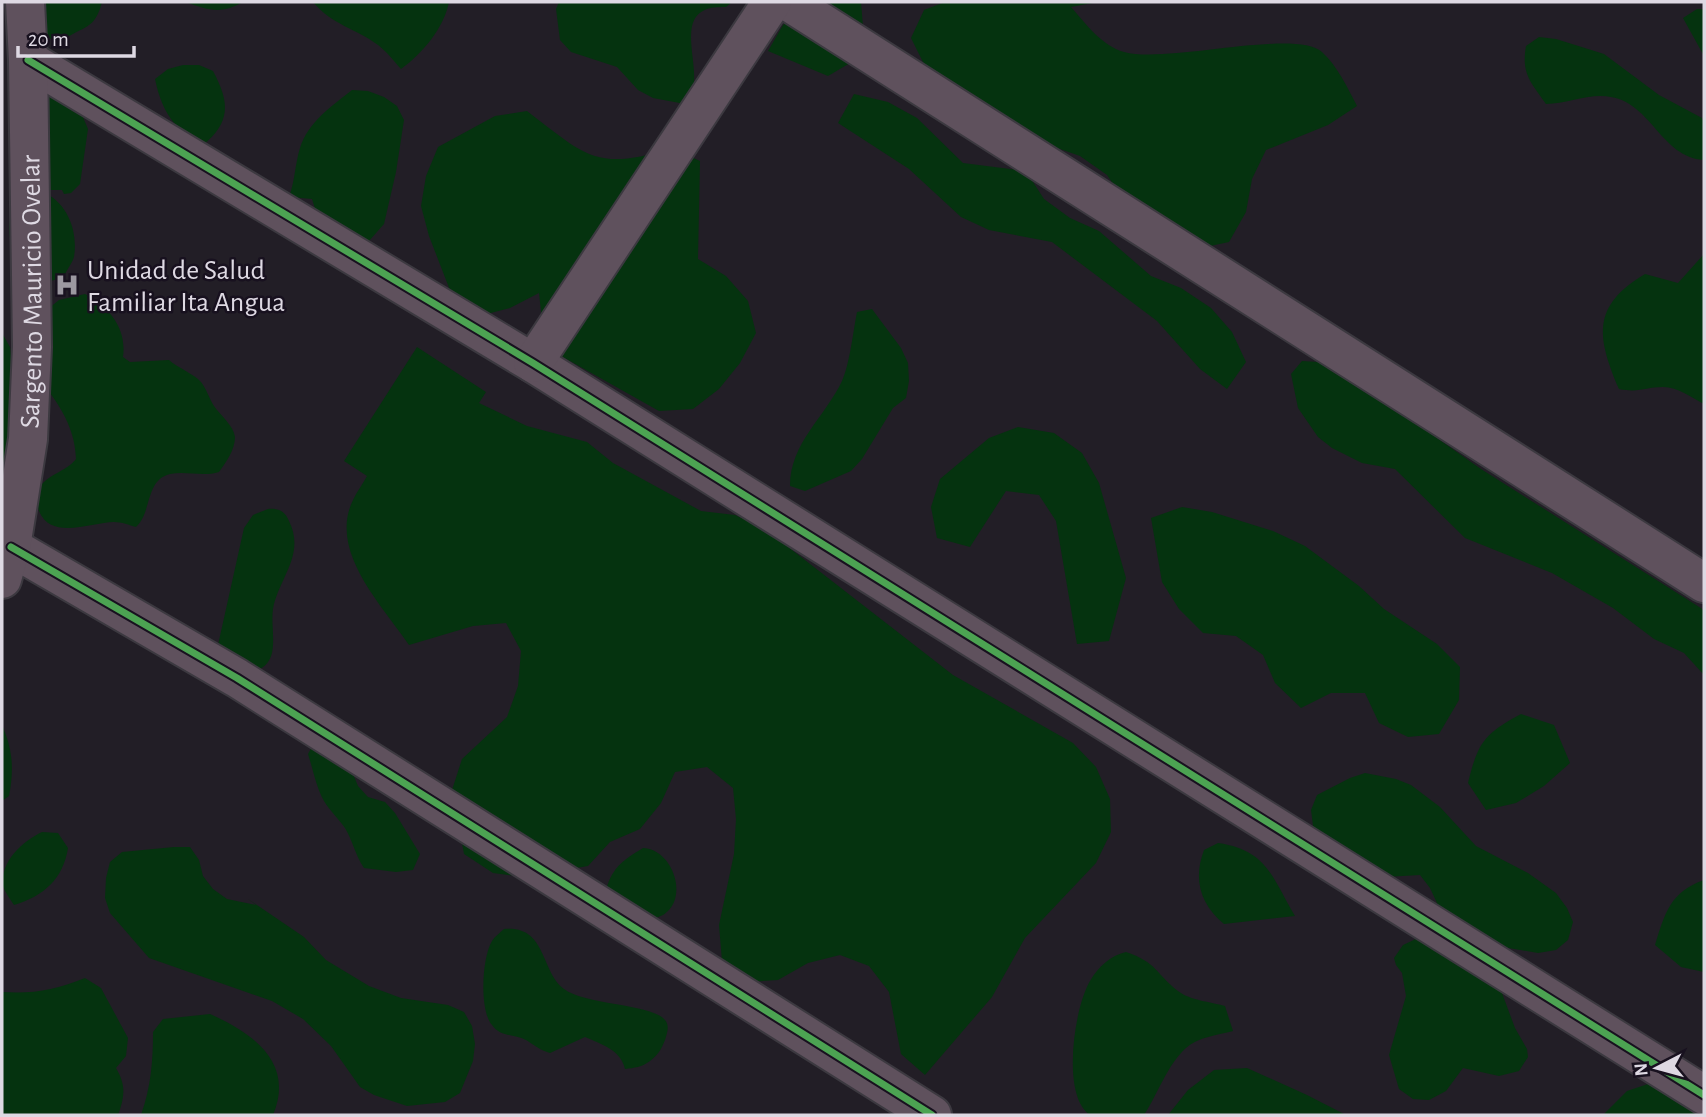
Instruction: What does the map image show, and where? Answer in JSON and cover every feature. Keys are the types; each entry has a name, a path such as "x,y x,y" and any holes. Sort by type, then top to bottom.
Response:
{"street":[{"name":"Sargento Mauricio Ovelar","path":"7,563 29,439 32,347 25,2"},
{"path":"533,363 772,2"},
{"path":"789,2 1704,583"},
{"path":"28,60 533,363 1704,1095"},
{"path":"7,563 237,678 932,1115"}],"green space":[{"path":"23,2 102,2 92,23 63,40 55,41 34,30"},
{"path":"185,2 243,2 227,9 214,10"},
{"path":"313,2 449,2 431,40 401,69 378,45 328,16"},
{"path":"559,2 732,2 726,7 709,8 698,14 693,24 691,36 694,78 692,92 685,104 653,98 638,90 617,67 571,52 560,40 556,9"},
{"path":"807,2 861,2 863,27 857,59 828,76 768,51 783,25"},
{"path":"945,2 1098,2 1071,7 1095,34 1124,52 1170,54 1259,45 1307,46 1322,52 1333,64 1357,106 1328,125 1266,150 1252,179 1246,212 1229,242 1163,256 1107,175 1080,156 1017,134 941,98 911,38 924,10"},
{"path":"1697,9 1704,9 1704,56 1683,18"},
{"path":"1539,37 1556,39 1604,54 1659,95 1702,118 1704,160 1689,157 1677,150 1637,109 1611,97 1586,97 1546,104 1528,77 1525,64 1526,46"},
{"path":"199,65 213,71 223,93 223,120 202,146 184,133 171,118 161,101 155,79 168,69"},
{"path":"41,87 77,103 88,129 80,184 71,193 64,194 62,190 39,190"},
{"path":"352,90 368,91 384,97 397,106 404,120 384,224 362,249 322,231 312,199 289,197 300,148 309,130 321,115"},
{"path":"854,94 888,102 917,118 963,163 1026,171 1044,199 1070,218 1099,231 1151,276 1181,288 1211,308 1232,332 1246,362 1227,389 1200,369 1157,321 1052,242 989,230 961,217 909,169 838,123"},
{"path":"527,111 579,149 593,155 608,159 626,159 672,148 700,161 698,259 726,276 748,301 756,333 740,363 719,389 693,409 659,411 545,347 539,293 510,308 479,316 453,298 429,236 421,206 426,176 438,147 495,116"},
{"path":"47,194 55,199 66,213 73,230 75,248 73,260 64,277 44,283 16,252 11,243 9,223 12,211"},
{"path":"1704,254 1704,404 1669,387 1619,389 1603,338 1607,311 1615,298 1645,274 1678,283"},
{"path":"85,294 109,312 119,328 124,346 123,357 130,362 169,360 194,376 203,384 235,437 232,451 219,472 176,473 162,477 152,490 145,514 136,527 114,522 62,528 45,520 39,511 37,492 41,485 76,459 68,423 49,392 33,373 38,317 59,300"},
{"path":"872,309 901,348 908,363 906,398 893,408 862,459 851,471 805,491 790,486 792,471 802,443 845,374 857,312"},
{"path":"2,333 10,347 23,454 2,518"},
{"path":"417,347 486,392 479,403 527,426 587,442 613,463 701,511 735,515 765,529 953,675 1073,743 1096,767 1110,799 1111,832 1096,863 1025,938 992,997 925,1075 901,1054 889,992 869,966 840,955 808,963 778,980 747,982 722,961 719,925 734,854 736,819 733,788 707,767 675,772 661,803 640,829 610,842 588,866 524,877 493,873 464,854 452,790 462,759 507,717 518,686 521,651 506,623 473,626 409,645 362,577 347,539 347,519 353,500 367,476 344,461"},
{"path":"1302,361 1336,367 1481,469 1704,610 1704,675 1684,653 1654,639 1613,608 1552,573 1465,538 1395,469 1362,463 1332,448 1318,437 1298,408 1291,374"},
{"path":"1018,427 1054,433 1082,453 1099,483 1126,578 1109,641 1077,644 1056,521 1039,495 1006,491 970,547 937,538 931,507 940,479 989,438"},
{"path":"1182,507 1212,512 1273,531 1305,546 1359,586 1384,609 1437,644 1460,667 1459,700 1439,734 1408,737 1379,723 1365,693 1331,693 1301,708 1275,683 1263,655 1236,636 1203,633 1179,609 1162,582 1151,518"},
{"path":"268,509 278,510 289,521 293,533 293,556 273,609 273,647 270,659 262,668 246,671 235,665 218,645 244,528 253,515"},
{"path":"1521,714 1554,725 1570,763 1544,786 1516,803 1486,810 1468,783 1475,758 1479,748 1491,734"},
{"path":"2,725 10,752 12,777 9,796 2,801"},
{"path":"316,739 344,752 358,786 368,797 385,802 395,813 420,854 413,870 396,872 364,868 345,828 326,805 319,790 308,754"},
{"path":"1365,773 1411,785 1440,807 1476,846 1528,873 1556,893 1573,922 1568,940 1556,950 1538,953 1497,946 1444,918 1430,888 1420,875 1367,878 1315,841 1311,810 1317,795"},
{"path":"42,832 58,833 68,848 62,869 43,891 14,905 3,886 5,868 21,846"},
{"path":"1218,843 1247,852 1258,859 1273,878 1295,916 1224,924 1209,908 1199,881 1204,850"},
{"path":"190,847 199,860 203,876 213,889 227,899 256,905 248,899 304,937 326,960 369,986 401,998 448,1005 464,1012 472,1026 475,1044 473,1061 460,1093 445,1102 407,1106 374,1095 360,1087 331,1046 303,1019 272,1001 149,958 110,913 105,898 106,878 110,862 122,852"},
{"path":"643,848 654,851 670,865 676,887 671,908 663,915 642,922 605,894 610,878 618,866"},
{"path":"1704,880 1704,972 1681,967 1655,945 1666,914 1676,897"},
{"path":"504,929 518,930 536,941 556,981 564,989 587,998 647,1011 665,1020 667,1032 664,1044 657,1054 644,1065 625,1069 615,1052 585,1037 550,1053 526,1040 495,1029 485,1008 484,971 492,941"},
{"path":"1418,938 1499,985 1515,1028 1527,1049 1528,1057 1519,1071 1499,1076 1463,1068 1446,1091 1429,1100 1413,1099 1399,1089 1389,1055 1406,996 1402,973 1394,958 1403,945"},
{"path":"1126,952 1150,964 1183,994 1225,1006 1233,1031 1202,1039 1186,1048 1168,1071 1144,1115 1090,1115 1081,1105 1073,1071 1079,1011 1084,994 1097,971 1105,962"},
{"path":"85,978 101,988 128,1038 126,1056 116,1068 122,1080 123,1091 118,1115 2,1115 2,992 44,990"},
{"path":"210,1014 241,1030 266,1052 274,1065 278,1080 278,1097 273,1115 141,1115 151,1074 153,1032 163,1019"},
{"path":"1247,1068 1346,1115 1168,1115 1188,1090 1214,1070"},
{"path":"1657,1081 1704,1085 1704,1115 1603,1115 1627,1091"}],"cycle path":[{"path":"28,60 533,363 1704,1095"},
{"path":"11,547 237,678 932,1115"}],"place":[{"name":"Unidad de Salud Familiar Ita Angua","path":"67,285"}]}
